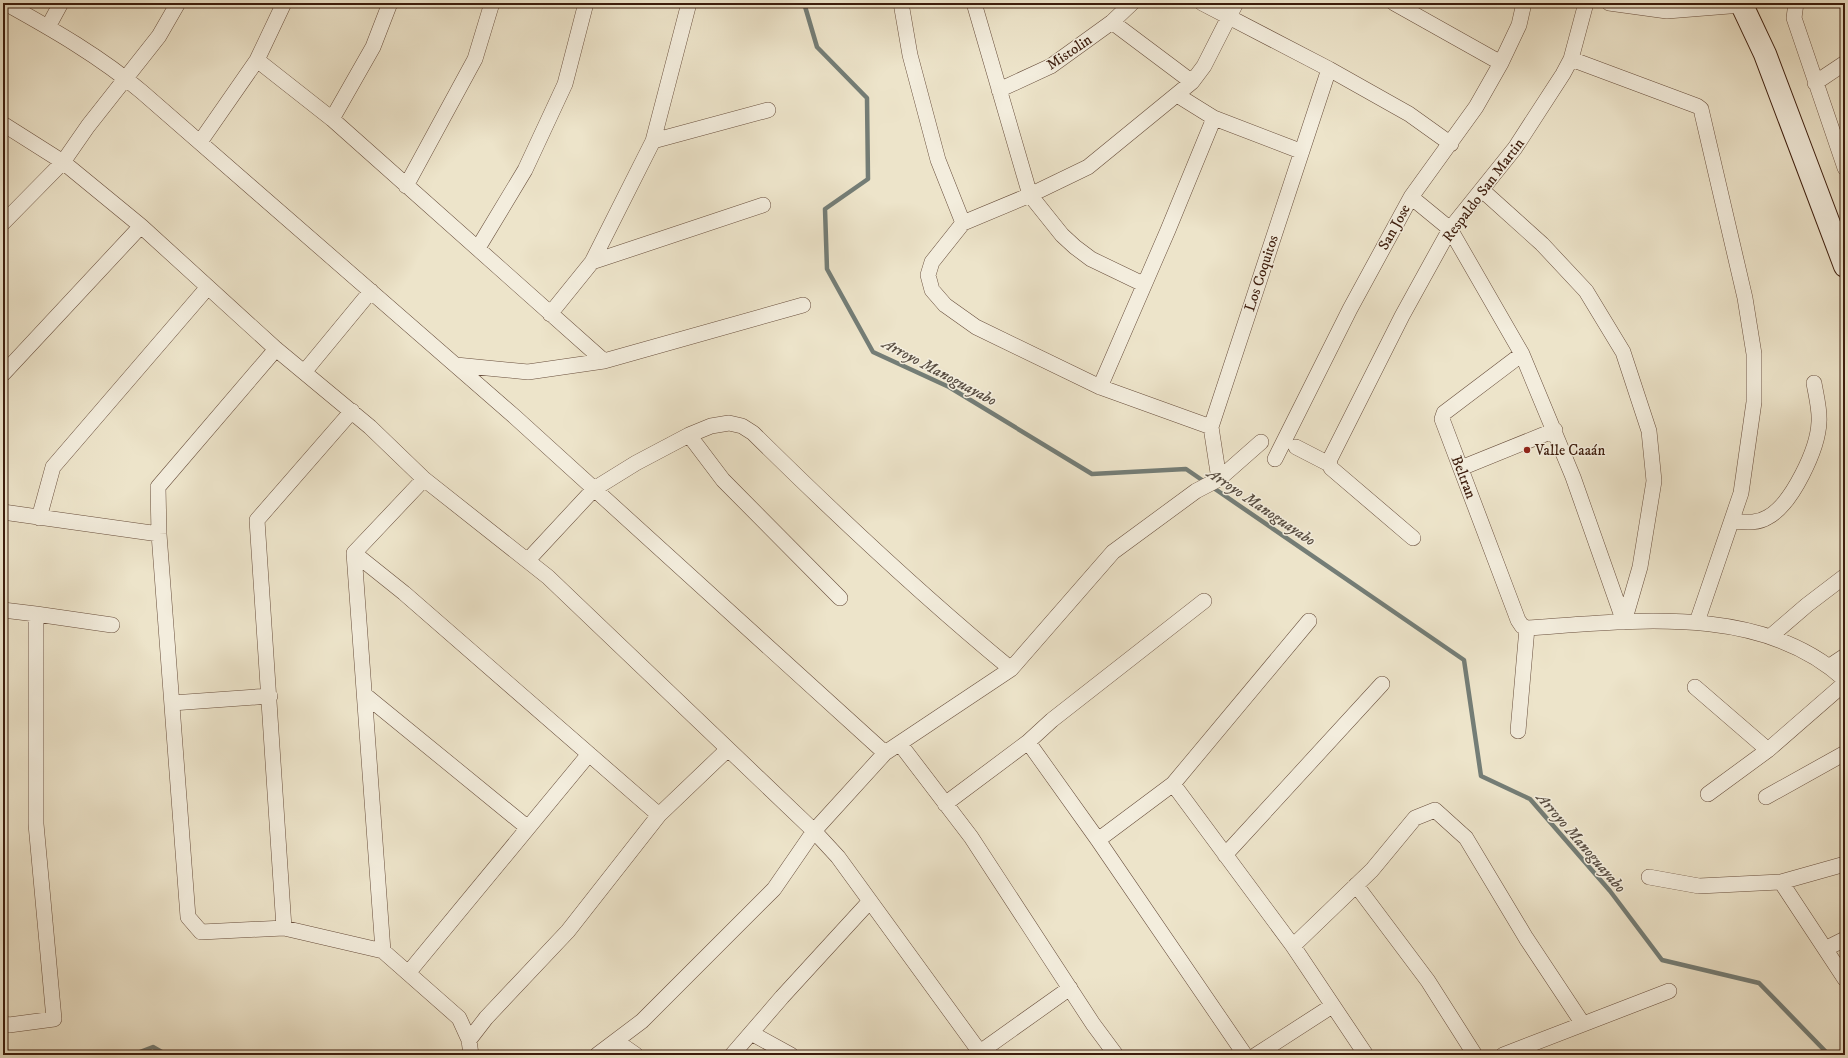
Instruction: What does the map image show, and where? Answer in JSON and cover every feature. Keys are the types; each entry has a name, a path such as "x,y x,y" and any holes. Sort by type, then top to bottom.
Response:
{"street":[{"path":"5,3 48,26 126,78 456,365 885,753"},
{"path":"48,26 61,3"},
{"path":"3,223 63,162 88,126 159,36 178,3"},
{"path":"200,142 257,60 284,3"},
{"path":"332,119 373,47 390,3"},
{"path":"406,186 475,58 492,3"},
{"path":"478,248 525,170 565,84 586,3"},
{"path":"550,314 592,262 653,141 689,3"},
{"path":"901,3 910,55 938,160 963,223"},
{"path":"974,3 1030,195 1062,235 1075,247 1091,259 1143,284"},
{"name":"Mistolin","path":"999,90 1051,66 1112,22 1132,3"},
{"path":"1202,3 1329,68 1409,114 1451,144"},
{"path":"1211,427 1100,386 976,327 945,305 932,290 928,275 932,262 963,223 1030,195 1088,166 1192,82 1204,66 1236,3"},
{"path":"1394,3 1502,63"},
{"name":"San Jose","path":"1275,459 1350,309 1411,197 1451,144 1476,107 1502,63 1519,25 1524,3"},
{"name":"Respaldo San Martin","path":"1329,462 1402,316 1450,229 1516,148 1563,74 1571,59 1586,3"},
{"path":"1609,3 1667,11 1742,4 1765,54 1845,266"},
{"path":"1796,3 1794,18 1845,168"},
{"path":"1112,22 1192,82"},
{"path":"1571,59 1697,106 1703,114 1745,298 1754,354 1754,402 1748,450 1741,492 1697,622"},
{"path":"257,60 332,119 604,361"},
{"path":"1815,83 1845,63"},
{"name":"Los Coquitos","path":"1219,479 1211,427 1300,151 1329,68"},
{"path":"1177,95 1214,118 1300,151"},
{"path":"653,141 768,110"},
{"path":"1100,386 1143,284 1168,230 1214,118"},
{"path":"3,124 63,162 141,226 276,349 352,411 424,479 548,577 814,831 838,857 981,1054 1070,988"},
{"path":"1482,190 1542,244 1586,292 1623,352 1649,431 1654,481 1640,568 1624,622"},
{"path":"1411,197 1450,229 1522,354 1555,430 1624,622"},
{"path":"592,262 763,205"},
{"path":"3,374 141,226"},
{"path":"39,518 53,467 208,287"},
{"path":"305,372 371,291"},
{"path":"456,365 528,372 604,361 803,305"},
{"path":"276,349 158,487 159,534 188,917 201,932 284,928 383,951 409,972 459,1018 469,1040 471,1055"},
{"name":"Beltran","path":"1522,354 1444,413 1442,419 1518,620 1522,626 1527,628"},
{"path":"1732,521 1754,523 1768,517 1782,506 1809,462 1817,442 1820,421 1814,383"},
{"path":"284,928 270,696 257,520 352,411"},
{"path":"528,560 594,489 636,463 689,436 711,426 729,423 742,426 753,433 825,504 1011,669"},
{"path":"1461,468 1555,430"},
{"path":"689,436 723,480 840,598"},
{"path":"597,1055 642,1021 774,889 814,831 885,753 1011,669 1114,552 1196,492 1219,479 1261,442"},
{"path":"1296,447 1329,462 1413,538"},
{"path":"383,951 354,553 424,479"},
{"path":"3,512 159,534"},
{"path":"354,553 404,593 659,815"},
{"path":"1772,636 1807,605 1845,576"},
{"path":"945,804 1028,742 1052,720 1204,601"},
{"path":"3,610 112,625"},
{"path":"3,1024 9,1025 54,1019 36,824 36,614"},
{"path":"1098,840 1173,784 1309,621"},
{"path":"1518,731 1527,628 1624,622 1697,622 1772,636 1798,648 1830,666 1845,681 1768,750 1708,794"},
{"path":"1830,666 1845,656"},
{"path":"1225,855 1382,684"},
{"path":"1695,687 1768,750"},
{"path":"365,695 528,828"},
{"path":"172,703 270,696"},
{"path":"1028,742 1098,840 1245,1055"},
{"path":"900,744 971,837 1116,1055"},
{"path":"469,1040 486,1018 568,931 659,815 728,750"},
{"path":"1766,797 1845,753"},
{"path":"409,972 589,754"},
{"path":"1173,784 1293,946 1366,1055"},
{"path":"1293,946 1372,870 1415,818 1435,810 1466,838 1526,938 1583,1024"},
{"path":"1649,877 1699,886 1781,882 1845,864"},
{"path":"1781,882 1845,979"},
{"path":"1356,885 1428,981 1475,1055"},
{"path":"732,1055 870,901"},
{"path":"1825,949 1845,939"},
{"path":"1503,1055 1669,991"},
{"path":"1256,1055 1332,1006"},
{"path":"751,1033 791,1055"},
{"path":"616,1041 636,1055"}],"waterway":[{"name":"Arroyo Manoguayabo","path":"804,3 817,47 867,98 868,179 825,209 827,269 873,352 949,387 1092,474 1186,469 1464,660 1481,776 1530,799 1610,891 1662,960 1759,983 1829,1055"},
{"path":"132,1055 153,1047 167,1055"}],"place":[{"name":"Valle Caaán","path":"1527,450"}]}
